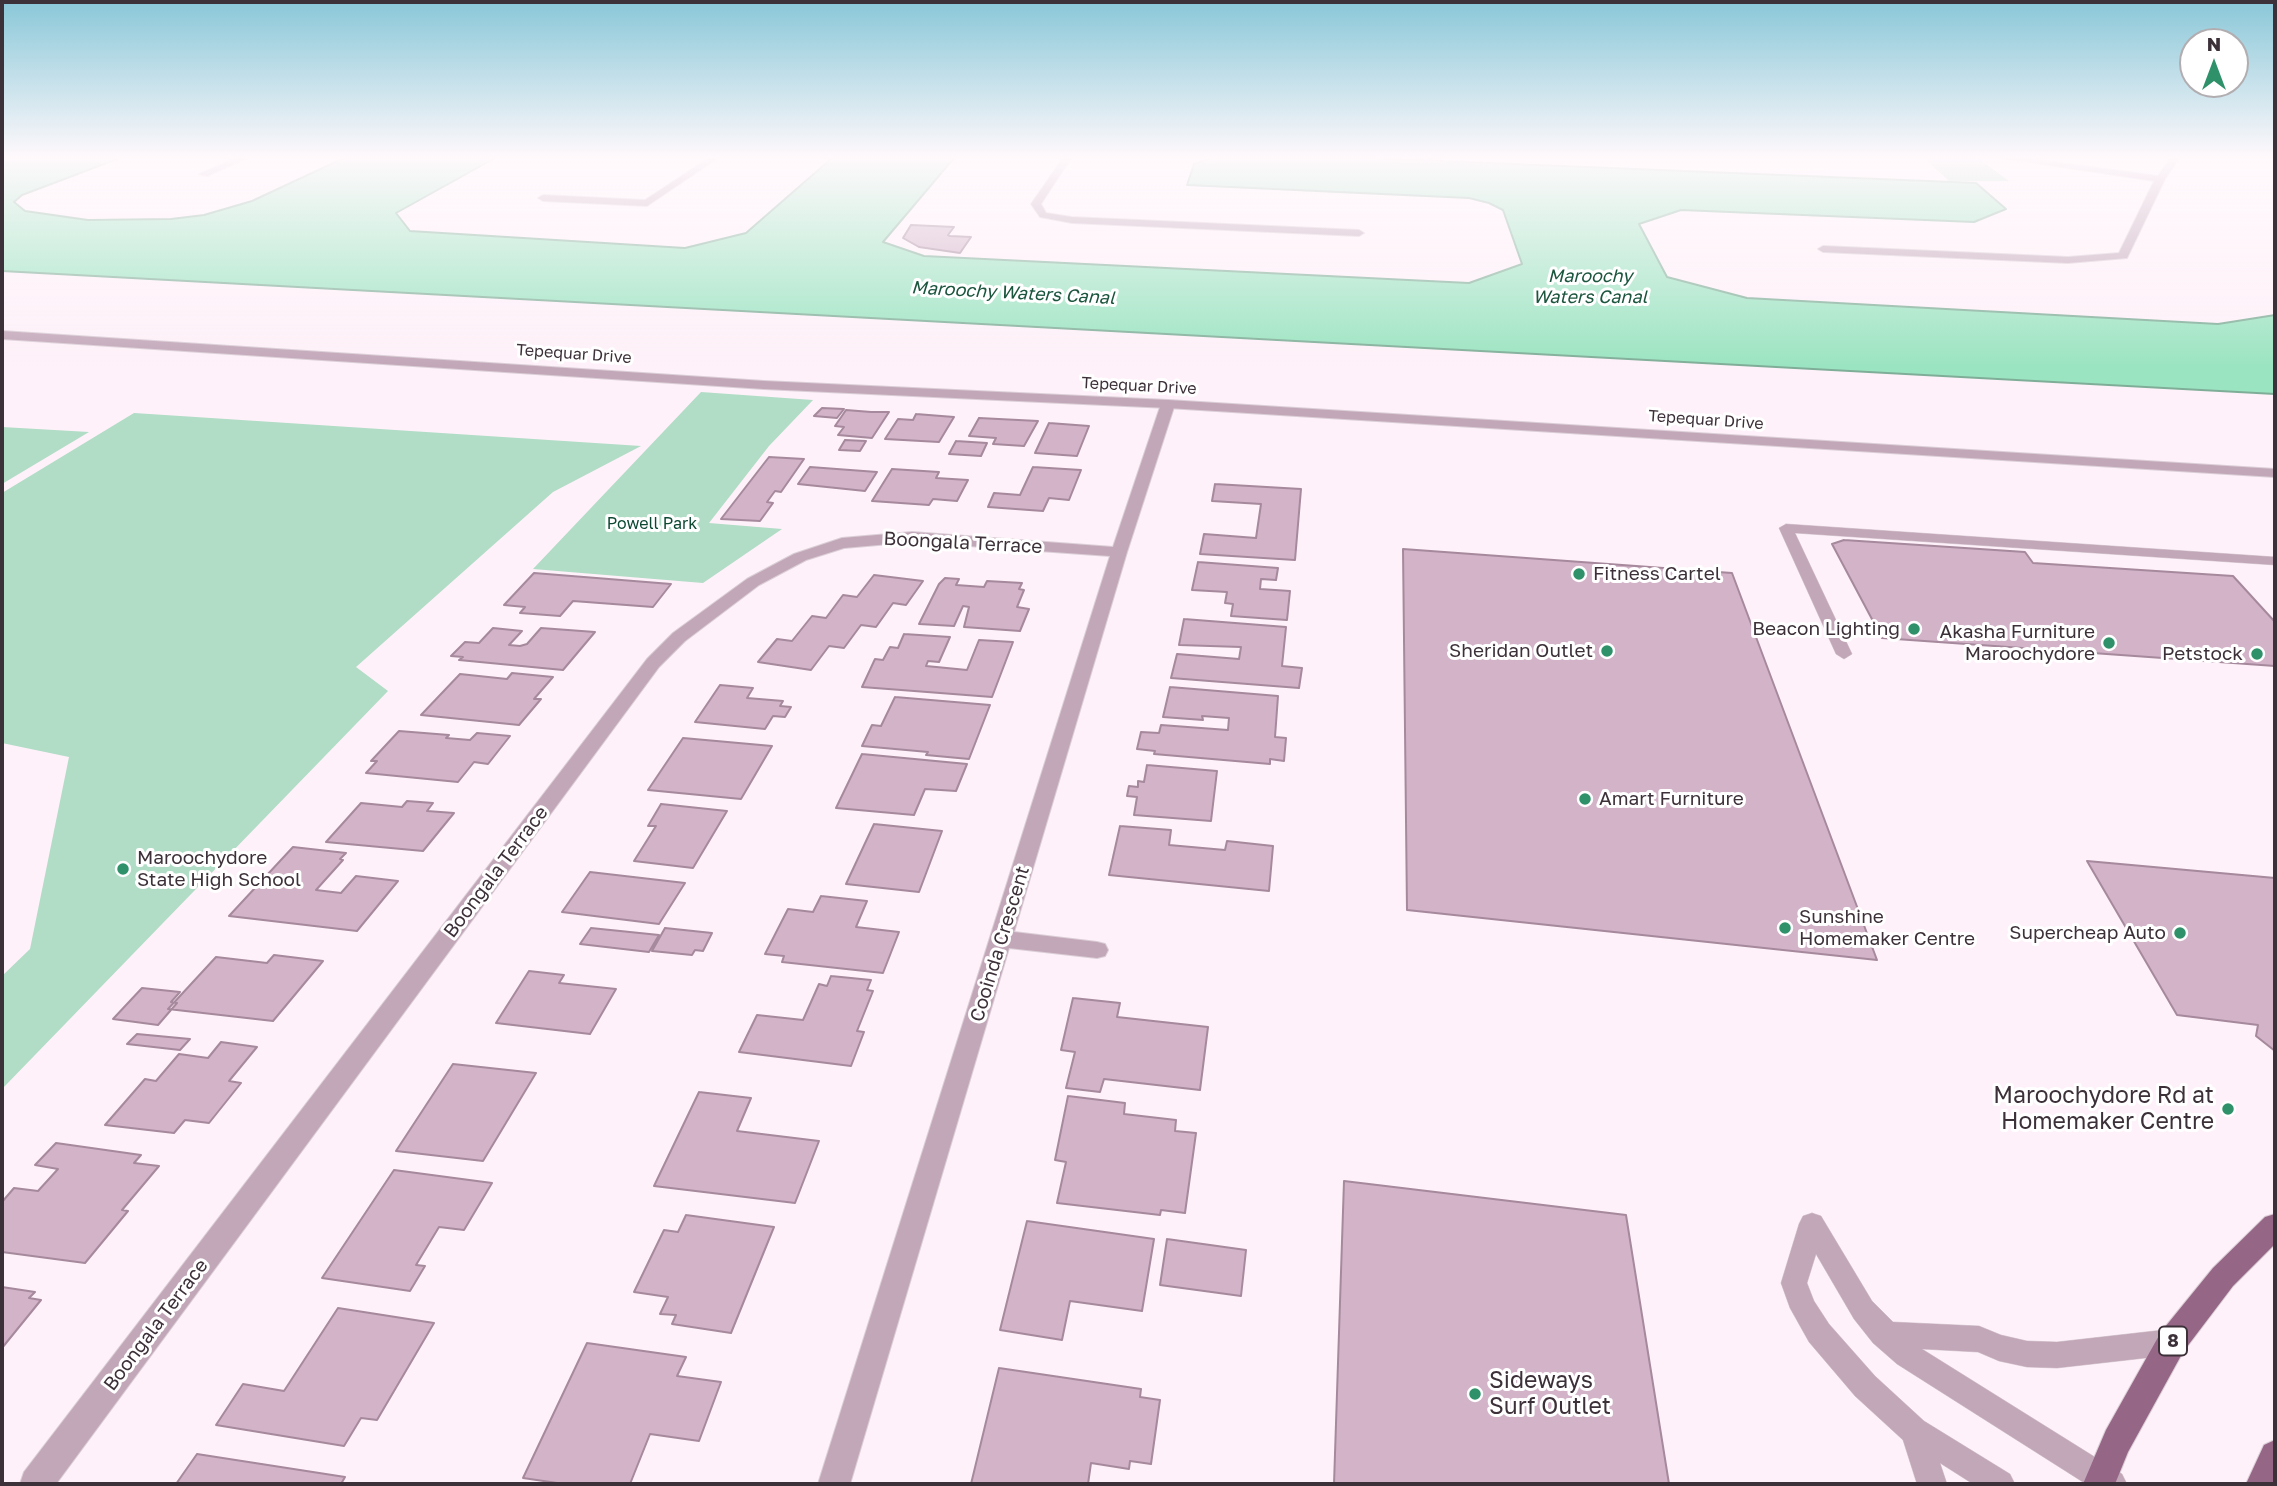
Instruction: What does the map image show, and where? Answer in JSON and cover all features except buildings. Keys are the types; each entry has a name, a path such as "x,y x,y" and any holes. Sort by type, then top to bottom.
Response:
{"main road":[{"name":"8","path":"2104,1482 2117,1441 2172,1342 2223,1276 2275,1226"},
{"path":"2262,1484 2275,1456"}],"street":[{"path":"1234,227 1359,233"},
{"path":"1823,249 2068,260 2123,256 2137,227"},
{"name":"Tepequar Drive","path":"2,335 764,385 1168,404 2275,473"},
{"name":"Cooinda Crescent","path":"834,1484 1003,939 1119,552 1168,404"},
{"name":"Boongala Terrace","path":"36,1484 653,663 679,637 752,582 800,557 842,544 912,537 1119,552"},
{"path":"1003,939 1097,950"}],"lane":[{"path":"1844,653 1786,528 2275,561"},
{"path":"2000,1484 1914,1431 1840,1360 1803,1308 1794,1283 1812,1224 1863,1310 1883,1334 1907,1355 2104,1482"},
{"path":"1883,1334 1979,1339 1999,1348 2057,1355 2172,1342"},
{"path":"1914,1431 1933,1484"}],"green space":[{"name":"Powell Park","path":"701,392 813,400 769,446 709,523 782,529 703,583 533,569"},
{"name":"Maroochydore State High School","path":"134,413 641,446 553,492 356,667 388,691 2,1089 2,976 30,949 69,757 2,743 2,493"},
{"path":"2,427 89,432 2,484"}],"water":[{"name":"Maroochy Waters Canal","path":"2,227 407,227 410,231 685,248 746,233 752,227 895,227 883,242 924,256 1469,283 1522,264 1509,227 1641,227 1667,277 1747,298 2218,324 2275,315 2275,394 2,271"}],"place":[{"name":"Fitness Cartel","path":"1579,574"},
{"name":"Beacon Lighting","path":"1914,629"},
{"name":"Akasha Furniture Maroochydore","path":"2109,643"},
{"name":"Sheridan Outlet","path":"1607,651"},
{"name":"Petstock","path":"2257,654"},
{"name":"Amart Furniture","path":"1585,799"},
{"name":"Maroochydore State High School","path":"123,869"},
{"name":"Sunshine Homemaker Centre","path":"1785,928"},
{"name":"Supercheap Auto","path":"2180,933"},
{"name":"Maroochydore Rd at Homemaker Centre","path":"2228,1109"},
{"name":"Sideways Surf Outlet","path":"1475,1394"}]}
